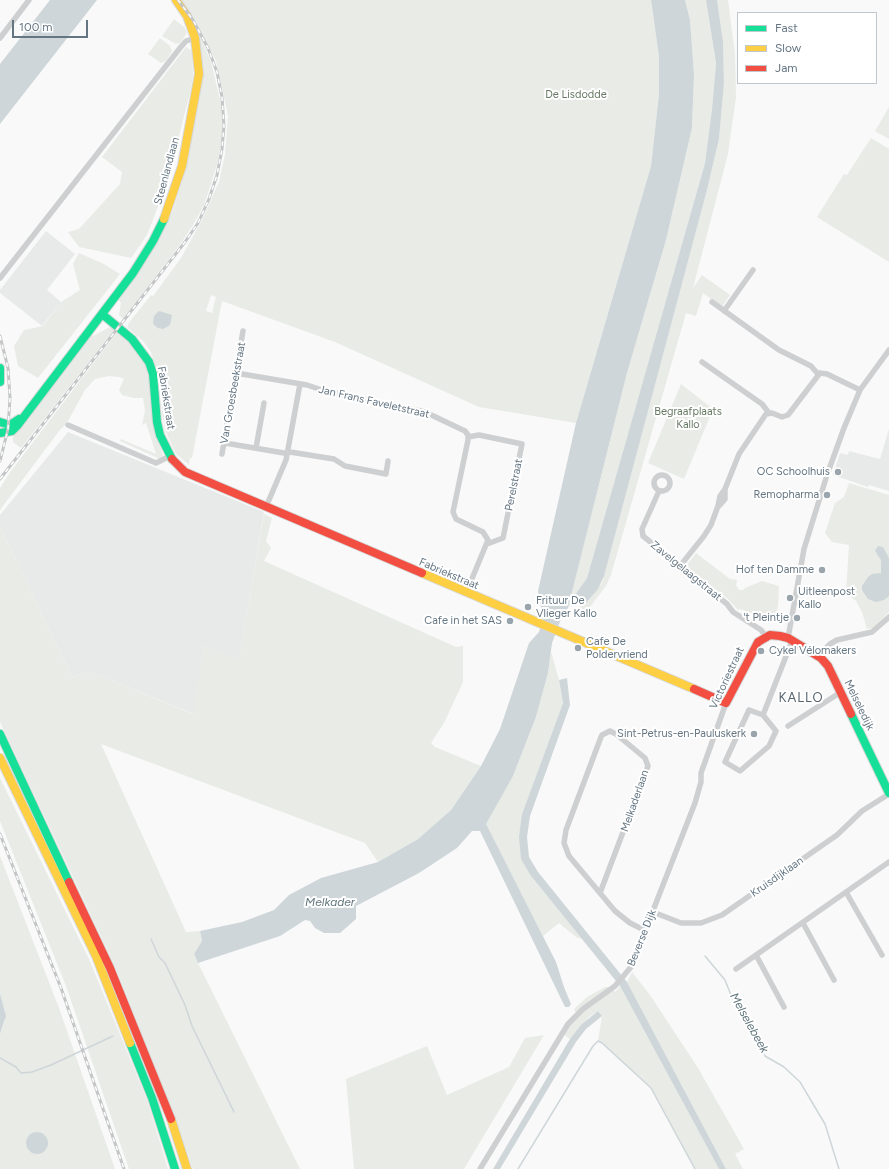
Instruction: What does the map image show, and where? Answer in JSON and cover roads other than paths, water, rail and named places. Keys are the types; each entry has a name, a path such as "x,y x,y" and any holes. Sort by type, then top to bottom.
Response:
{"main road":[{"name":"Steenlandlaan","path":"0,433 12,431 102,314 147,252 171,203 182,166 198,84 198,56 195,38 187,16 176,0"},
{"name":"Fabriekstraat","path":"102,314 132,338 149,362 153,374 157,422 160,435 170,456 185,472 726,703"},
{"path":"0,368 0,382"},
{"name":"Steenlandlaan","path":"0,422 8,425 14,424 30,407"},
{"path":"766,636 774,635 790,639"},
{"name":"Victoriestraat","path":"726,703 753,648 766,636"},
{"name":"Melseledijk","path":"790,639 818,656 828,666 889,794"},
{"path":"0,734 110,968 174,1127 187,1169"},
{"path":"0,758 96,956 152,1098 175,1169"}],"street":[{"path":"0,38 30,0"},
{"path":"0,278 180,48 186,41 195,38"},
{"path":"724,311 753,270"},
{"path":"712,302 779,350 811,366 818,374"},
{"name":"Van Groesbeekstraat","path":"222,454 243,331"},
{"path":"763,715 790,639 796,593 804,550 818,502 844,428 860,390 889,350"},
{"path":"702,362 762,404 769,413 782,417 788,414 818,374 825,373 860,390"},
{"name":"Jan Frans Faveletstraat","path":"236,373 300,384 326,392 425,412 462,429 468,437"},
{"path":"266,507 287,452 300,384"},
{"path":"256,448 264,403"},
{"path":"680,566 704,536 718,506 726,499 725,489 739,454 765,416 769,413"},
{"path":"68,425 156,463 170,456"},
{"name":"Perelstraat","path":"468,437 478,435 522,444 503,538 487,544"},
{"path":"466,593 487,544 486,535 483,532 458,521 453,512 468,437"},
{"path":"224,443 334,459 345,466 386,474 388,461"},
{"name":"Zavelgelaagstraat","path":"658,490 642,529 643,536 726,604 733,612 761,630 766,636"},
{"path":"818,656 830,644 837,640 872,632 889,616"},
{"path":"788,726 841,692"},
{"name":"Victoriestraat","path":"701,782 701,773 726,703"},
{"path":"749,710 763,715 776,731 771,743 755,760 741,771 738,771 725,762 749,710"},
{"name":"Melkaderlaan","path":"600,893 648,766 645,758 616,734 607,731 601,736 566,830 564,843 569,856 600,893 622,918 646,931"},
{"name":"Beverse Dijk","path":"480,1169 568,1024 583,1009 615,986 625,976 635,958 646,931 695,803 701,782"},
{"name":"Kruisdijklaan","path":"653,912 681,923 700,923 722,915 837,835 862,810 889,794"},
{"path":"736,969 889,862"},
{"path":"846,892 882,955"},
{"path":"803,922 834,980"},
{"path":"756,955 784,1007"}],"water":[{"path":"50,0 97,0 0,124 0,64"},
{"name":"Melkader","path":"651,0 685,0 690,20 694,74 692,128 666,240 627,373 568,608 561,619 552,643 548,673 536,717 513,776 486,824 556,962 571,1004 569,1007 565,1007 480,831 472,831 457,848 419,873 356,906 356,919 340,933 324,933 315,928 310,921 305,920 280,936 198,963 194,954 202,941 200,931 242,922 274,910 289,895 321,878 378,862 418,839 451,810 481,766 500,729 529,643 539,632 543,618 538,591 576,423 651,166 659,94 659,57"},
{"path":"706,0 717,0 723,41 724,83 719,139 707,190 604,576 598,589 585,604 575,595 587,578 705,163 716,63"},
{"path":"159,311 172,315 170,325 163,329 158,328 153,322 154,316"},
{"path":"878,546 883,547 889,558 889,596 884,600 876,602 868,599 862,590 862,586 872,574 881,573 881,560 875,551"},
{"path":"567,678 570,705 530,816 527,837 529,857 538,872 627,982 726,1169 719,1169 620,986 531,876 521,859 519,837 522,814 563,703 559,680"},
{"path":"0,993 6,1016 0,1034"},
{"path":"598,1011 602,1016 586,1029 576,1042 500,1169 493,1169 570,1039 582,1024"},
{"path":"37,1132 41,1133 47,1139 47,1147 41,1153 37,1154 33,1153 27,1147 26,1143 27,1139 33,1133"}],"waterway":[{"path":"151,939 159,957 165,963 185,1005 192,1026 234,1112"},
{"name":"Melselebeek","path":"705,956 725,980 733,1000 765,1056 784,1067 800,1082 825,1124 839,1169"},
{"path":"0,1058 16,1067 21,1073 32,1072 51,1065 113,1036"},
{"path":"518,1169 593,1046 598,1041 651,1088 695,1169"}],"railway":[{"path":"0,479 185,242 198,223 209,199 217,175 222,149 224,126 222,97 217,72 208,48 193,20 178,0"},
{"path":"0,336 8,368 10,398 8,429 0,461"},
{"path":"0,834 61,988 124,1169"}],"place":[{"name":"OC Schoolhuis","path":"838,472"},
{"name":"Remopharma","path":"827,495"},
{"name":"Hof ten Damme","path":"822,570"},
{"name":"Uitleenpost Kallo","path":"790,598"},
{"name":"Frituur De Vlieger Kallo","path":"528,607"},
{"name":"'t Pleintje","path":"797,618"},
{"name":"Cafe in het SAS","path":"510,621"},
{"name":"Cafe De Poldervriend","path":"578,648"},
{"name":"Cykel Vélomakers","path":"761,651"},
{"name":"Sint-Petrus-en-Pauluskerk","path":"754,734"}],"district":[{"name":"KALLO","path":"801,698"}],"park label":[{"name":"De Lisdodde","path":"576,95"},
{"name":"Begraafplaats Kallo","path":"688,418"}]}
